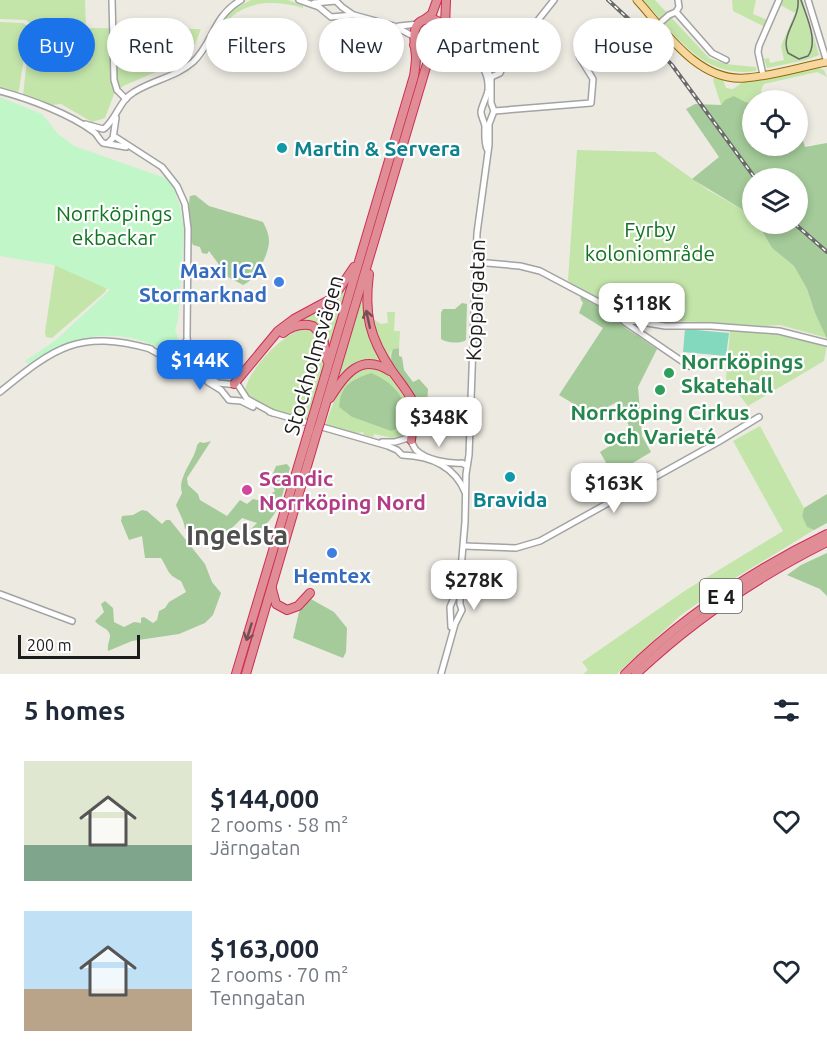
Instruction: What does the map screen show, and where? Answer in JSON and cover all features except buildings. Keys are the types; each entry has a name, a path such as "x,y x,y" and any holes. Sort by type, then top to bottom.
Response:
{"highway":[{"path":"426,18 432,14 437,0"},
{"path":"446,0 447,18"},
{"path":"416,33 413,40 416,44"},
{"name":"Stockholmsvägen","path":"316,422 325,406 354,296 362,254 414,76 416,60 413,40"},
{"name":"Stockholmsvägen","path":"236,674 316,422 326,373 374,244 425,72"},
{"path":"374,244 366,308 375,342 413,402 415,411 407,441"},
{"path":"236,388 278,332 294,319 322,305 337,293 362,254"},
{"path":"236,388 280,336 292,327 301,325 313,326 323,337 327,352 326,373"},
{"path":"325,406 348,373 357,367 369,363 377,364 393,372"},
{"name":"Stockholmsvägen","path":"246,674 313,431"},
{"name":"E 4","path":"625,674 668,636 737,584 827,534"},
{"name":"E 4","path":"636,674 695,624 741,590 771,571 827,542"},
{"path":"272,583 274,602 284,610 294,609 310,593"}],"main road":[{"path":"637,0 654,18"},
{"path":"674,40 703,68 731,78 745,78 827,62"}],"street":[{"path":"112,0 114,80 117,90 126,99"},
{"path":"98,137 126,99 137,90 178,72 192,63 223,14 241,0"},
{"path":"299,0 333,17 354,15 365,18"},
{"path":"489,78 500,73 504,63 554,0"},
{"path":"666,18 676,12 679,7 678,0"},
{"path":"763,75 759,46 779,0"},
{"path":"808,0 827,62"},
{"path":"309,3 336,1 354,15"},
{"path":"326,12 327,3"},
{"path":"340,15 342,7"},
{"path":"676,12 712,53 726,60"},
{"path":"404,33 413,40"},
{"path":"484,72 489,78"},
{"path":"486,72 489,78 488,91 481,110 482,116 486,118 493,111 591,103 593,80 588,72"},
{"name":"Koppargatan","path":"466,474 469,460 477,233 489,124 493,111 489,78"},
{"path":"0,91 30,100 74,121 95,133 101,141 139,152"},
{"path":"483,106 488,105 493,111"},
{"path":"108,143 112,141 118,111"},
{"name":"Koppargatan","path":"482,116 487,151"},
{"path":"74,121 110,130 113,135 151,159 167,172 177,186 185,204 188,229 188,360 187,367 182,370"},
{"path":"476,262 520,266 540,271 608,307 626,323 689,366"},
{"path":"626,323 635,321 665,326 711,326 779,331 827,343"},
{"path":"172,364 172,358 184,347 187,337"},
{"path":"0,392 50,354 92,341 117,341 178,354 208,378 236,388 252,403 273,413"},
{"path":"148,348 166,358 176,369 194,374 225,393 229,400 236,400 375,442 397,450 402,455 410,454 438,464 456,475 466,495"},
{"path":"225,393 236,388"},
{"path":"236,388 236,400"},
{"path":"464,546 516,548 540,541 759,417"},
{"path":"375,442 407,441 424,455 466,466"},
{"path":"397,450 407,441"},
{"path":"407,441 410,454"},
{"name":"Koppargatan","path":"456,475 458,463 468,449"},
{"path":"441,674 450,638 462,610 460,581 464,546 466,474 456,475"},
{"path":"450,638 450,607 460,581"},
{"path":"0,594 72,621"},
{"path":"453,603 460,604"},
{"path":"451,613 459,615"}],"green space":[{"path":"0,0 85,0 86,18 0,19"},
{"path":"251,0 288,0 303,6 303,8 271,3 261,4 243,9 231,18 226,18 232,10"},
{"path":"643,0 655,0 672,18 659,18"},
{"path":"732,0 756,0 753,14 770,21 767,28 733,11"},
{"path":"782,0 803,0 819,55 767,68 764,59 769,58 770,63 784,60 781,46 795,13 780,5"},
{"path":"674,20 709,58 725,64 756,67 756,71 737,72 720,68 705,61 674,34"},
{"path":"0,22 18,23 18,72 22,72 19,90 17,93 0,90"},
{"path":"95,28 107,28 107,72 156,72 123,86 114,94 105,118 92,122 61,104 51,105 23,95 26,72 95,72"},
{"path":"194,29 201,29 195,44"},
{"path":"819,68 824,70 827,77 817,72 764,84 761,90 742,90 742,103 721,105 714,78 723,80 726,88 733,89 743,82"},
{"path":"734,96 742,100 742,156 808,156 808,146 827,143 827,339 807,289 794,266 772,248 764,234 808,234 808,168 742,168 742,209 692,179 719,157 686,109 695,104 721,105 725,100"},
{"name":"Norrköpings ekbackar","path":"0,97 42,114 58,134 74,146 171,180 180,207 184,230 178,320 175,330 178,342 172,354 135,339 98,336 63,345 28,364 25,361 56,340 110,290 54,265 0,256"},
{"name":"Fyrby koloniområde","path":"577,150 655,152 708,190 742,209 742,234 764,234 772,248 794,266 807,289 827,338 780,325 644,319 626,313 571,284 568,280"},
{"path":"195,195 209,206 263,222 269,238 267,253 253,278 243,285 228,277 209,251 207,254 202,253 200,247 193,245 189,200 190,196"},
{"path":"23,244 108,285 105,292 52,338 46,337 45,332 55,265 27,258"},
{"path":"349,281 329,348 325,334 319,327 296,323"},
{"path":"363,295 367,328 386,365 370,361 336,386"},
{"path":"582,295 606,308 624,327 657,349 638,387 642,436 651,452 613,475 600,452 632,432 617,402 592,415 559,395 603,328 579,313 583,303 580,298"},
{"path":"462,303 467,304 466,340 450,342 441,339 443,309 455,309"},
{"path":"387,312 395,312 394,331 400,331 399,348 393,349 390,354 392,364 376,340 373,319 381,324 388,323"},
{"path":"306,328 320,339 324,356 307,421 266,408 245,393 252,374 277,344"},
{"path":"685,329 729,333 726,356 683,352"},
{"path":"730,330 783,334 827,345 824,361 748,406 726,379"},
{"path":"399,348 404,370 413,382 419,379 428,389 426,420 418,417 415,397 393,365 391,357 393,349"},
{"path":"371,367 389,374 409,404 408,422 402,435 397,439 374,434 373,437 364,435 363,432 353,434 325,426 340,389 361,370","holes":["371,373 391,431 352,417 339,407 344,388 358,378"]},
{"path":"371,373 387,382 399,394 405,408 403,426 391,431 352,417 339,407 344,388 358,378"},
{"path":"760,426 804,508 802,516 807,527 814,530 722,586 681,615 617,674 583,674 588,670 582,662 686,590 783,531 733,441"},
{"path":"211,441 187,478 188,485 198,494 200,500 227,516 240,500 247,504 253,499 262,501 275,491 270,481 276,466 287,464 290,468 279,504 264,526 256,531 251,529 257,523 242,518 224,532 243,539 241,541 234,541 212,532 185,529 176,505 182,493 184,475 197,445 200,442"},
{"path":"827,494 827,523 814,530 807,527 802,516 804,508"},
{"path":"142,510 147,511 162,524 170,520 205,564 212,582 221,593 213,615 205,623 179,634 132,641 108,651 110,635 95,621 104,612 101,604 105,601 113,608 114,622 124,627 134,622 141,623 141,618 144,617 153,623 157,620 159,611 186,592 181,581 170,574 161,558 145,558 142,536 129,540 121,521 122,516 133,515"},
{"path":"827,553 827,596 820,589 787,575 801,565"},
{"path":"309,598 334,612 347,628 346,652 343,658 293,638 299,612"}],"tram line":[{"path":"798,0 786,46 788,53 799,59 808,56 812,43 801,0"}],"railway":[{"path":"608,0 672,65 748,168"},
{"path":"806,234 827,252"}],"place":[{"name":"Martin & Servera","path":"282,148"},
{"name":"Maxi ICA Stormarknad","path":"279,282"},
{"name":"Norrköpings Skatehall","path":"669,373"},
{"name":"Norrköping Cirkus och Varieté","path":"660,390"},
{"name":"Bravida","path":"510,477"},
{"name":"Scandic Norrköping Nord","path":"247,490"},
{"name":"Hemtex","path":"332,553"}],"district":[{"name":"Ingelsta","path":"237,535"}]}
